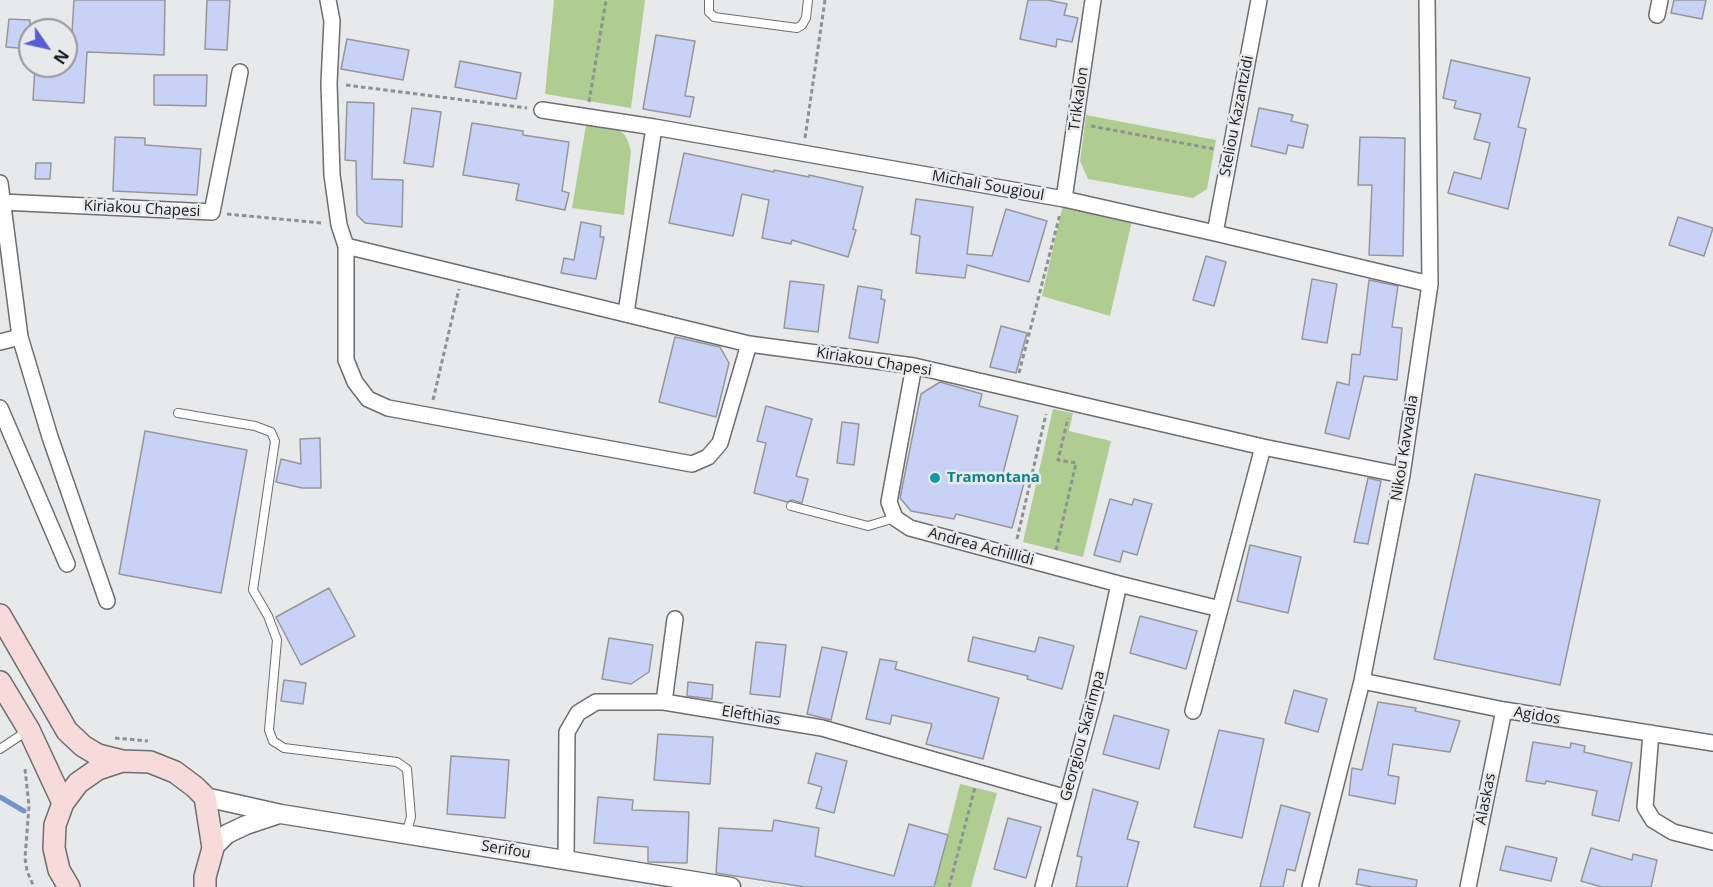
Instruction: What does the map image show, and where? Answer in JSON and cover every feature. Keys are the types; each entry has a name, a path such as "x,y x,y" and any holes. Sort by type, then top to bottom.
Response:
{"main road":[{"path":"0,615 67,730 83,746 98,755 122,761 150,762 175,772 205,797 213,849 202,884"},
{"path":"0,682 29,730 63,803"},
{"path":"69,887 59,870 54,848 55,825 63,803 78,783 98,769 122,761"}],"street":[{"path":"328,0 332,21 329,83 332,175 339,225 346,246 346,360 355,382 368,399 388,408 693,464 708,457 720,442 749,344"},
{"name":"Trikkalon","path":"1064,199 1093,0"},
{"name":"Steliou Kazantzidi","path":"1215,232 1259,0"},
{"name":"Nikou Kavvadia","path":"1310,887 1362,681 1402,475 1430,284 1427,0"},
{"name":"Kiriakou Chapesi","path":"2,202 212,212 240,72"},
{"name":"Michali Sougioul","path":"542,110 654,127 1064,199 1215,232 1430,284"},
{"path":"626,313 654,127"},
{"path":"0,183 20,337 50,436 107,601"},
{"name":"Kiriakou Chapesi","path":"346,246 749,344 914,366 1263,447 1402,475"},
{"path":"0,342 20,337"},
{"path":"895,518 890,502 914,366"},
{"path":"0,408 67,564"},
{"path":"1193,711 1263,447"},
{"name":"Andrea Achillidi","path":"895,518 910,528 1220,609"},
{"name":"Georgiou Skarimpa","path":"1043,887 1094,698 1119,584"},
{"path":"664,702 675,619"},
{"name":"Agidos","path":"1362,681 1504,710 1713,743"},
{"name":"Elefthias","path":"566,860 567,732 579,713 596,702 664,702 822,728 1067,798"},
{"name":"Alaskas","path":"1468,887 1504,710"},
{"path":"1651,733 1644,807 1653,820 1673,832 1713,842"},
{"name":"Serifou","path":"205,797 281,814 731,887"},
{"name":"Serifou","path":"213,849 227,834 246,825 281,814"}],"lane":[{"path":"709,0 709,12 714,17 797,28 806,18 808,0"},
{"path":"178,412 255,426 271,432 275,441 253,590 268,616 277,640 269,730 273,741 284,748 397,762 407,769 411,817 406,834"},
{"path":"791,506 868,526 895,518"},
{"path":"0,749 29,730"}],"path":[{"path":"586,117 606,0"},
{"path":"802,153 825,0"},
{"path":"329,83 542,110"},
{"path":"1075,123 1231,152"},
{"path":"1014,390 1064,199"},
{"path":"212,212 339,225"},
{"path":"429,416 463,274"},
{"path":"1013,556 1050,398"},
{"path":"1053,567 1076,463 1058,460 1071,403"},
{"path":"114,738 155,743"},
{"path":"11,742 25,768 29,806 25,858 27,871 34,887"},
{"path":"949,887 979,773"}],"green space":[{"path":"554,0 645,0 631,108 545,94"},
{"path":"1086,115 1216,140 1207,189 1193,198 1088,179 1080,161"},
{"path":"586,125 618,130 628,141 631,151 624,215 572,208"},
{"path":"1063,205 1132,221 1110,316 1042,296"},
{"path":"1053,409 1073,413 1069,431 1111,441 1083,557 1023,542"},
{"path":"960,784 997,793 971,887 934,887"}],"building":[{"path":"74,0 165,0 164,55 87,52 84,103 33,100 34,78 78,78 78,18 73,18"},
{"path":"207,0 230,0 227,50 205,49"},
{"path":"1028,0 1048,0 1067,4 1064,15 1078,18 1072,42 1057,39 1056,47 1020,39"},
{"path":"1674,0 1706,0 1702,19 1671,13"},
{"path":"9,19 18,19 18,48 6,47"},
{"path":"656,35 695,41 685,96 694,97 690,117 643,109"},
{"path":"347,39 409,50 403,80 341,69"},
{"path":"1451,60 1530,78 1518,127 1526,129 1508,209 1448,193 1454,172 1481,179 1490,143 1474,139 1481,114 1454,108 1456,101 1443,98"},
{"path":"460,61 521,73 516,99 455,87"},
{"path":"154,75 207,75 206,106 154,105"},
{"path":"347,102 374,103 372,179 403,180 402,227 365,223 357,215 356,161 345,160"},
{"path":"412,108 441,112 433,167 404,163"},
{"path":"1259,108 1293,115 1291,121 1308,125 1303,148 1288,145 1286,154 1251,146"},
{"path":"472,123 523,131 523,135 569,142 562,191 569,193 565,210 516,200 519,184 463,175"},
{"path":"115,137 145,138 145,145 201,149 197,195 113,191"},
{"path":"1360,137 1405,138 1403,256 1369,255 1372,185 1358,185"},
{"path":"684,153 774,172 774,170 809,177 809,175 863,187 853,229 856,230 848,257 792,240 791,244 762,238 769,200 742,194 733,236 669,223"},
{"path":"36,163 51,163 50,179 35,179"},
{"path":"916,199 973,207 967,254 992,256 1006,209 1047,221 1029,282 967,265 965,278 916,273 920,236 911,234"},
{"path":"1678,217 1713,228 1704,256 1669,245"},
{"path":"581,222 601,226 600,237 604,237 596,279 561,273 564,258 574,260"},
{"path":"1206,256 1226,262 1214,306 1193,300"},
{"path":"1312,279 1337,284 1327,343 1302,339"},
{"path":"1369,280 1398,286 1392,327 1402,328 1397,380 1364,376 1349,439 1325,433 1337,382 1349,385 1352,354 1360,355"},
{"path":"790,281 824,285 818,332 784,328"},
{"path":"858,286 882,290 881,299 885,300 878,343 849,338"},
{"path":"1001,326 1027,333 1016,373 990,367"},
{"path":"675,337 720,347 729,363 716,417 659,402"},
{"path":"940,382 982,394 979,406 1018,416 1003,473 1025,479 1012,528 956,514 954,519 911,511 900,498 921,394"},
{"path":"766,406 812,419 796,476 808,479 802,503 792,500 787,502 754,493 766,443 757,441"},
{"path":"842,422 859,424 854,465 837,463"},
{"path":"145,431 247,450 221,593 119,574"},
{"path":"320,438 321,488 302,488 276,482 281,459 301,464 300,439"},
{"path":"1475,474 1600,500 1560,685 1434,659"},
{"path":"1368,478 1381,481 1368,544 1354,542"},
{"path":"1110,499 1132,505 1134,499 1152,504 1137,555 1123,551 1120,562 1094,555"},
{"path":"1250,545 1301,557 1288,613 1237,601"},
{"path":"329,588 355,636 301,665 276,617"},
{"path":"1140,616 1197,631 1186,669 1130,653"},
{"path":"973,637 1035,652 1039,637 1074,646 1062,689 1027,679 1028,676 968,661"},
{"path":"609,638 653,645 649,672 631,684 602,679"},
{"path":"756,642 786,645 780,697 750,694"},
{"path":"822,647 847,652 831,720 807,714"},
{"path":"880,659 897,662 895,669 999,698 983,759 926,744 932,724 892,715 890,724 866,719"},
{"path":"284,680 306,683 303,704 281,701"},
{"path":"688,682 713,685 712,699 687,696"},
{"path":"1294,690 1327,699 1318,732 1285,723"},
{"path":"1378,702 1416,708 1415,711 1460,721 1450,752 1393,744 1388,775 1399,777 1395,804 1349,795 1352,768 1362,770"},
{"path":"1114,715 1169,730 1159,769 1103,754"},
{"path":"1219,730 1264,739 1242,838 1194,827"},
{"path":"658,734 713,737 710,784 654,780"},
{"path":"1533,742 1570,748 1571,743 1585,746 1584,752 1632,763 1619,821 1592,815 1597,791 1546,781 1545,784 1526,781"},
{"path":"816,753 847,761 834,813 816,808 822,787 808,783"},
{"path":"451,756 509,760 505,818 447,814"},
{"path":"1093,789 1138,802 1127,839 1139,842 1127,887 1076,887 1082,857 1077,856"},
{"path":"598,797 633,800 632,810 689,812 687,863 648,862 648,847 594,843"},
{"path":"1281,805 1310,813 1295,871 1287,869 1283,887 1260,887"},
{"path":"1008,818 1041,827 1026,878 994,869"},
{"path":"774,820 819,828 815,856 894,876 909,824 948,835 934,887 805,887 716,873 719,828 772,831"},
{"path":"1506,846 1557,858 1551,881 1500,870"},
{"path":"1591,848 1632,860 1633,854 1657,860 1651,887 1602,887 1581,881"},
{"path":"1359,869 1417,880 1416,887 1373,887 1356,884"}],"waterway":[{"path":"0,797 24,811"}],"place":[{"name":"Tramontana","path":"935,478"}]}
